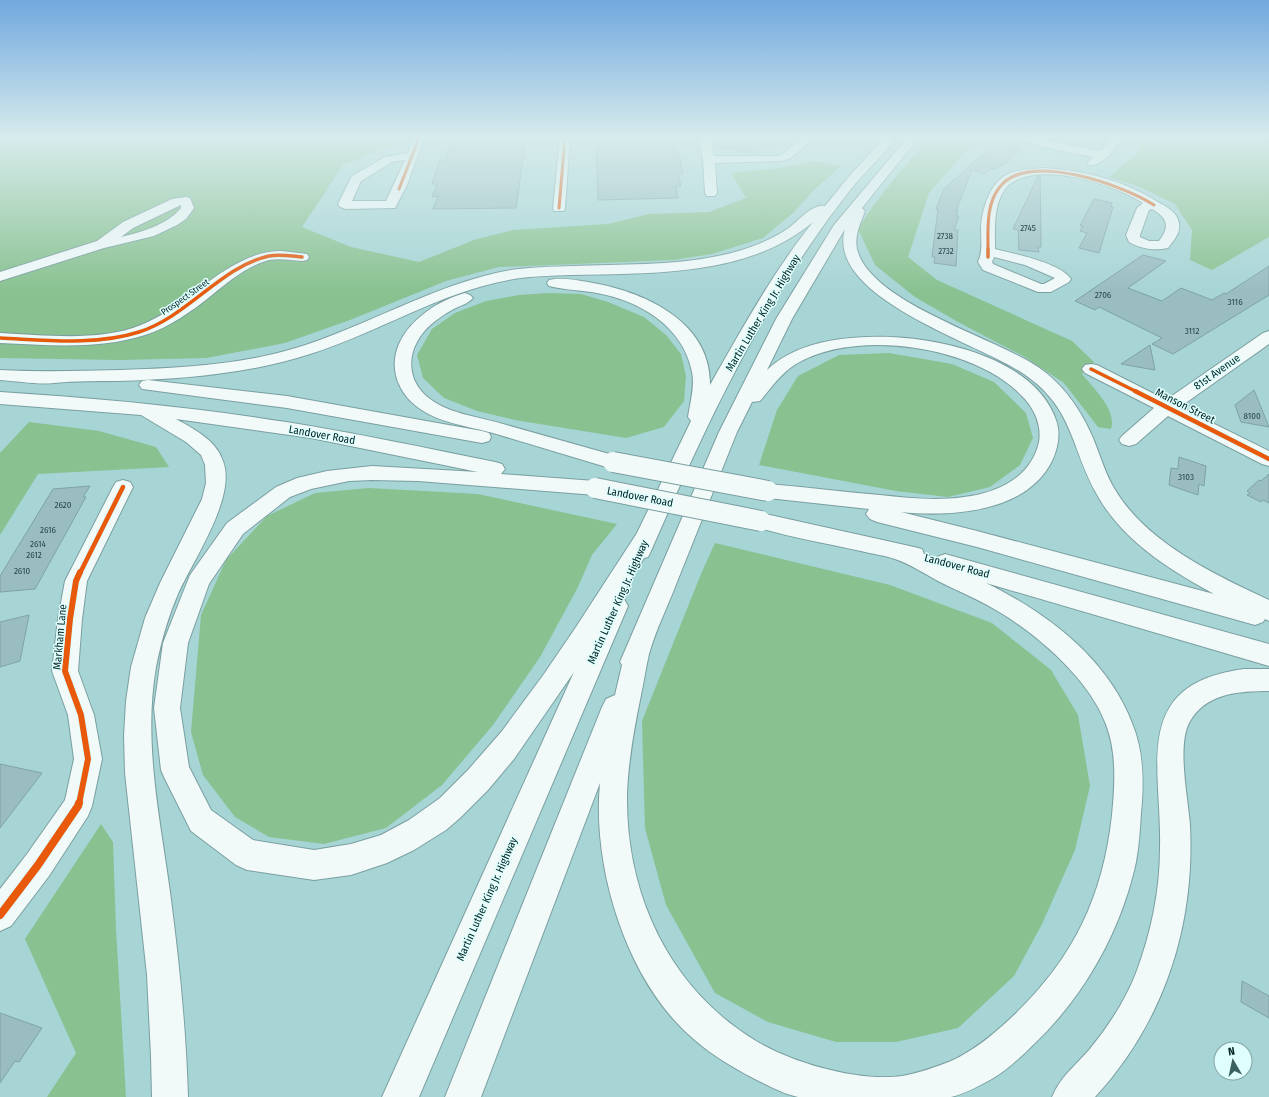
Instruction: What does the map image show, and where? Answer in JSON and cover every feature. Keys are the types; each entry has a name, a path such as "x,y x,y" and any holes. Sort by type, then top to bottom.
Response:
{"main road":[{"path":"351,189 344,204 346,205 390,205 393,203 399,189"},
{"path":"559,208 561,189"},
{"name":"Martin Luther King Jr. Highway","path":"400,1097 646,538 694,435 740,349 780,280 844,189"},
{"name":"Martin Luther King Jr. Highway","path":"463,1097 638,649 728,432 784,319 819,259 839,228 872,189"},
{"path":"988,254 990,212 992,202 999,189"},
{"path":"1128,189 1141,195 1154,205"},
{"path":"40,377 175,373 241,366 284,357 321,346 457,287 489,278 536,272 649,269 684,266 715,261 758,249 789,234 842,192"},
{"path":"866,196 852,229 849,243 852,257 867,277 881,290 905,306 1006,356 1047,383 1062,397 1073,414 1106,492 1131,524 1157,548 1184,566 1218,586 1269,611"},
{"path":"0,277 102,244 135,238 174,222 185,213 188,208 186,201 176,202 128,225 102,244"},
{"name":"Prospect Street","path":"0,338 84,339 116,337 138,332 166,320 248,264 273,256 302,258"},
{"path":"613,462 466,420 425,403 413,392 403,371 403,355 409,340 428,319 447,307 473,295 503,287 542,283 568,284 594,287 621,294 645,304 665,316 680,329 690,344 699,363 702,383 694,435"},
{"name":"81st Avenue","path":"1129,440 1166,408 1269,336"},
{"path":"728,432 763,386 787,362 824,348 849,343 878,341 912,343 944,349 973,358 996,369 1018,383 1036,400 1046,418 1049,427 1050,436 1047,455 1043,464 1036,472 1008,493 981,502 964,505 930,507 768,491"},
{"name":"Manson Street","path":"1092,370 1269,459"},
{"path":"0,375 135,384 280,401 361,414 768,491 870,512 970,537 1269,619"},
{"name":"Landover Road","path":"0,398 146,410 287,429 761,521 901,552 1003,578 1269,655"},
{"path":"146,410 201,443 212,457 216,476 216,486 209,506 169,588 153,629 141,678 137,708 137,742 140,773 164,986 170,1097"},
{"path":"595,488 399,473 351,473 317,479 284,491 254,510 242,520 220,545 200,577 175,639 169,675 167,705 168,728 175,768 187,803 210,832 224,844 243,854 285,865 305,865 326,864 372,854 392,846 431,823 448,810 480,779 535,710 646,538"},
{"name":"Markham Lane","path":"0,915 38,865 78,806 88,759 81,715 65,671 71,612 76,581 123,487"},
{"path":"638,649 616,755 612,811 620,873 629,906 641,939 661,973 680,1001 704,1026 732,1049 765,1069 796,1082 831,1091 867,1096 898,1095 927,1087 985,1063 1014,1039 1044,1009 1071,976 1091,943 1108,906 1120,865 1128,800 1128,774 1125,747 1120,725 1112,709 1095,682 1065,649 1022,614 1008,605 901,552"},
{"path":"1070,1097 1090,1076 1127,1027 1143,997 1155,968 1164,935 1176,851 1171,754 1175,725 1180,714 1189,702 1212,688 1233,682 1269,680"}],"green space":[{"path":"0,189 327,189 302,227 351,247 419,262 474,240 513,230 608,224 649,214 709,212 746,198 741,189 815,189 794,212 763,238 712,254 673,260 499,267 446,281 350,320 285,343 206,358 120,360 0,358"},
{"path":"886,189 932,189 929,193 908,257 937,280 1072,341 1094,362 1082,374 1108,407 1111,414 1111,429 1098,427 1064,383 1023,356 958,322 915,297 875,265 858,229"},
{"path":"1145,189 1269,189 1269,237 1212,270 1190,260 1192,230 1175,204"},
{"path":"547,293 581,294 608,302 644,317 666,335 681,354 686,376 684,401 664,427 626,438 515,420 477,411 444,398 423,378 417,355 432,329 455,313 486,301 519,295"},
{"path":"889,353 952,364 994,382 1026,413 1033,438 1020,465 990,487 948,497 896,491 759,465 777,410 798,376 839,355"},
{"path":"29,422 99,431 156,447 169,467 38,474 0,535 0,453"},
{"path":"369,488 478,494 617,524 592,555 578,587 540,657 493,725 442,785 386,828 324,844 269,837 235,817 203,775 191,732 201,615 226,560 267,516 315,493"},
{"path":"715,543 890,585 992,623 1051,670 1078,715 1090,786 1075,850 1042,924 1014,976 958,1028 896,1042 836,1042 768,1022 715,993 666,905 645,828 642,721"},
{"path":"101,824 113,842 116,929 126,1097 47,1097 76,1053 25,939"}],"building":[{"path":"435,189 519,189 516,208 433,209 438,196 432,197"},
{"path":"598,189 677,189 678,198 598,200"},
{"path":"944,189 965,189 956,211 958,211 956,216 959,216 954,230 958,230 956,266 934,263 935,257 932,257 938,209 936,209"},
{"path":"1032,189 1040,189 1041,247 1038,247 1039,252 1019,250 1018,230 1013,229"},
{"path":"1094,199 1112,203 1111,207 1113,207 1099,253 1079,248 1087,233 1080,231 1083,226 1080,226"},
{"path":"1143,255 1166,261 1128,288 1162,301 1181,288 1212,300 1224,293 1226,294 1269,266 1269,295 1173,354 1152,344 1162,338 1099,307 1095,310 1075,301"},
{"path":"1150,345 1155,370 1121,364"},
{"path":"1254,390 1269,427 1241,422 1235,405"},
{"path":"1179,457 1206,466 1204,486 1199,484 1198,495 1169,485 1171,468 1178,469"},
{"path":"1269,474 1269,503 1263,500 1261,502 1247,495 1250,493 1247,491 1259,480 1261,481"},
{"path":"90,486 83,497 86,497 35,589 0,592 0,576 53,489"},
{"path":"29,615 20,661 0,667 0,622"},
{"path":"0,764 42,773 0,828"},
{"path":"1242,981 1269,996 1269,1018 1241,1002"},
{"path":"0,1013 42,1028 19,1062 15,1061 0,1083"}],"cycle path":[{"path":"559,208 561,189"},
{"path":"988,257 988,220 992,202 998,189"},
{"path":"1125,189 1154,205"},
{"path":"0,338 89,340 107,339 139,332 161,323 174,315 229,274 248,263 273,255 302,257"},
{"path":"1091,369 1269,459"},
{"path":"0,915 38,865 78,806 88,759 81,715 65,671 70,619 76,581 123,487"}]}
